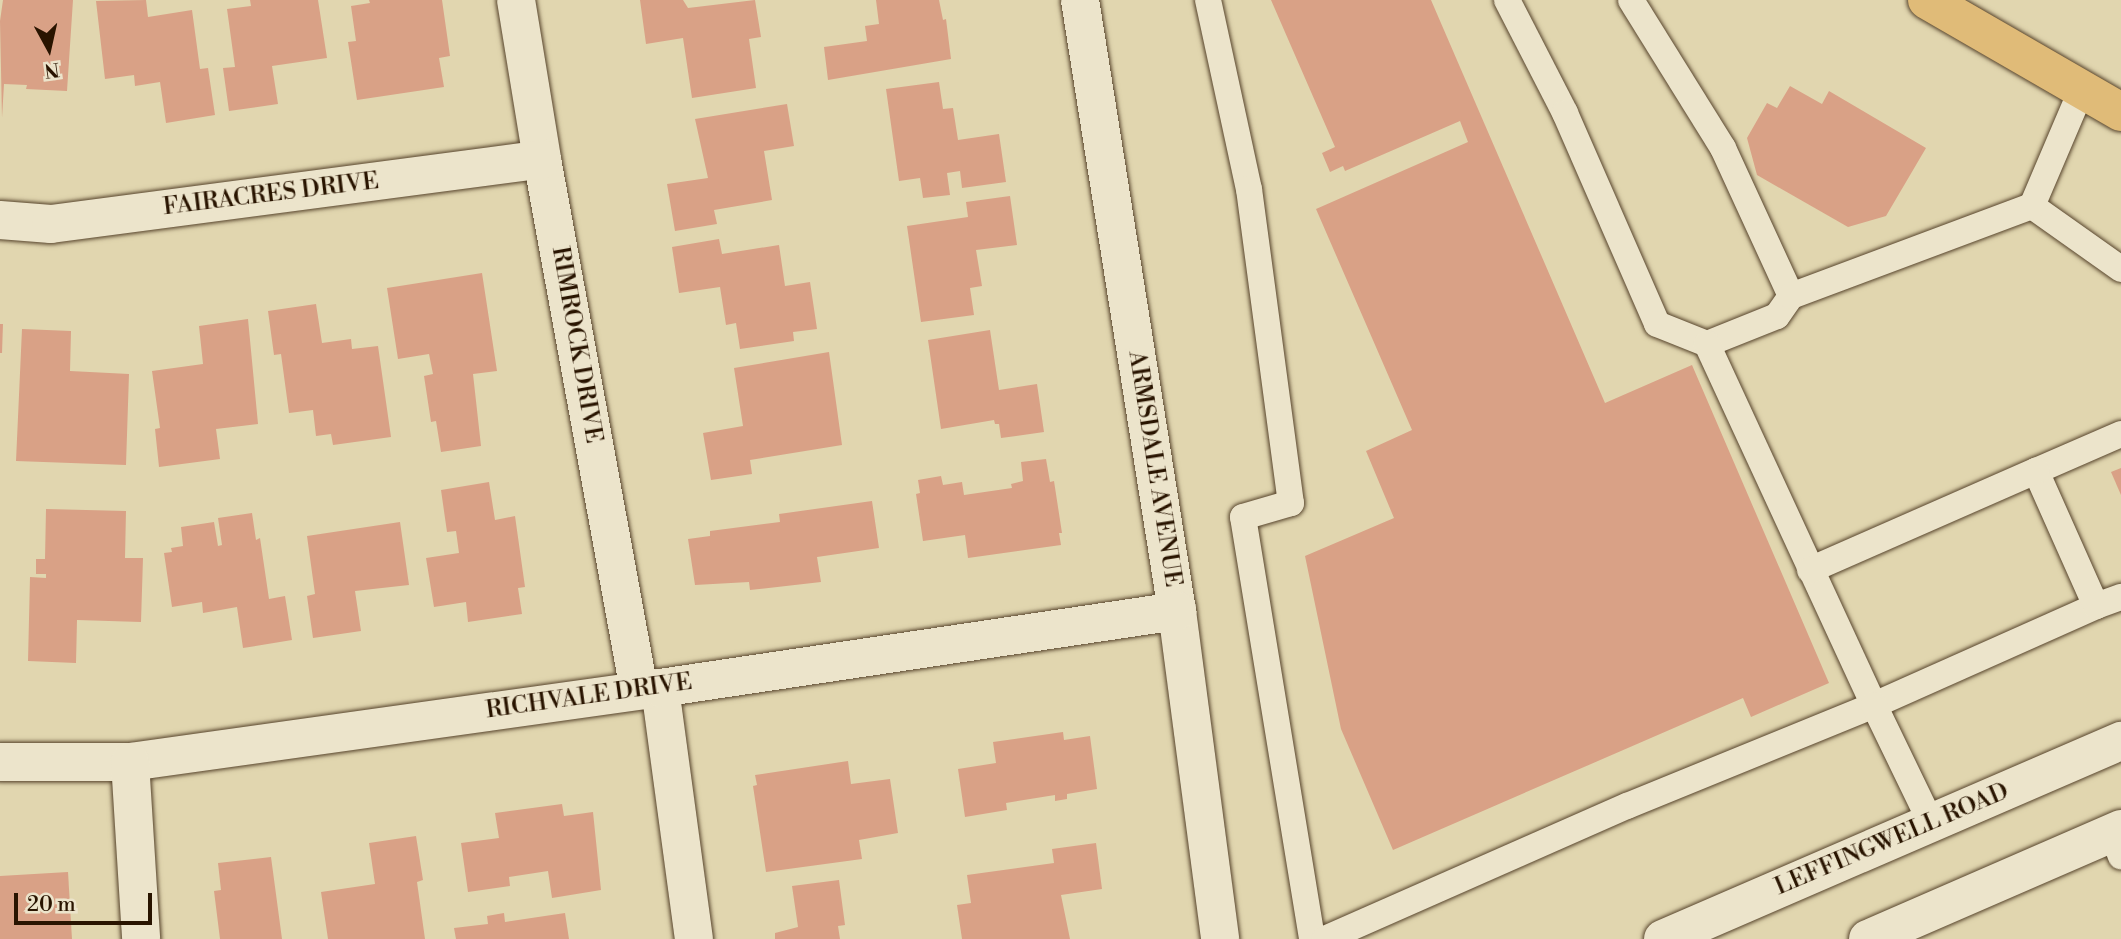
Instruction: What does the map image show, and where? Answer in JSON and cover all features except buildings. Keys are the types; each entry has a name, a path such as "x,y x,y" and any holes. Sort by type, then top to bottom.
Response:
{"main road":[{"path":"1927,0 2121,112"}],"street":[{"name":"RIMROCK DRIVE","path":"516,0 542,159 649,689 694,939"},
{"name":"ARMSDALE AVENUE","path":"1080,0 1177,611 1220,939"},
{"name":"FAIRACRES DRIVE","path":"0,220 51,224 542,159"},
{"name":"RICHVALE DRIVE","path":"0,762 130,762 1177,611"},
{"name":"LEFFINGWELL ROAD","path":"1663,939 2121,741"},
{"path":"130,762 141,939"},
{"path":"1868,939 2118,840"}],"lane":[{"path":"1208,0 1249,189 1291,503 1243,517 1312,939"},
{"path":"1507,0 1565,113 1657,324 1707,344 1777,316 1791,296 2032,206 2082,89"},
{"path":"1631,0 1723,148 1791,296"},
{"path":"2032,206 2121,269"},
{"path":"1707,344 1810,570 1931,823"},
{"path":"1810,570 2121,434"},
{"path":"2036,471 2096,606"},
{"path":"1325,939 1627,806 1874,705 2121,597"}]}
